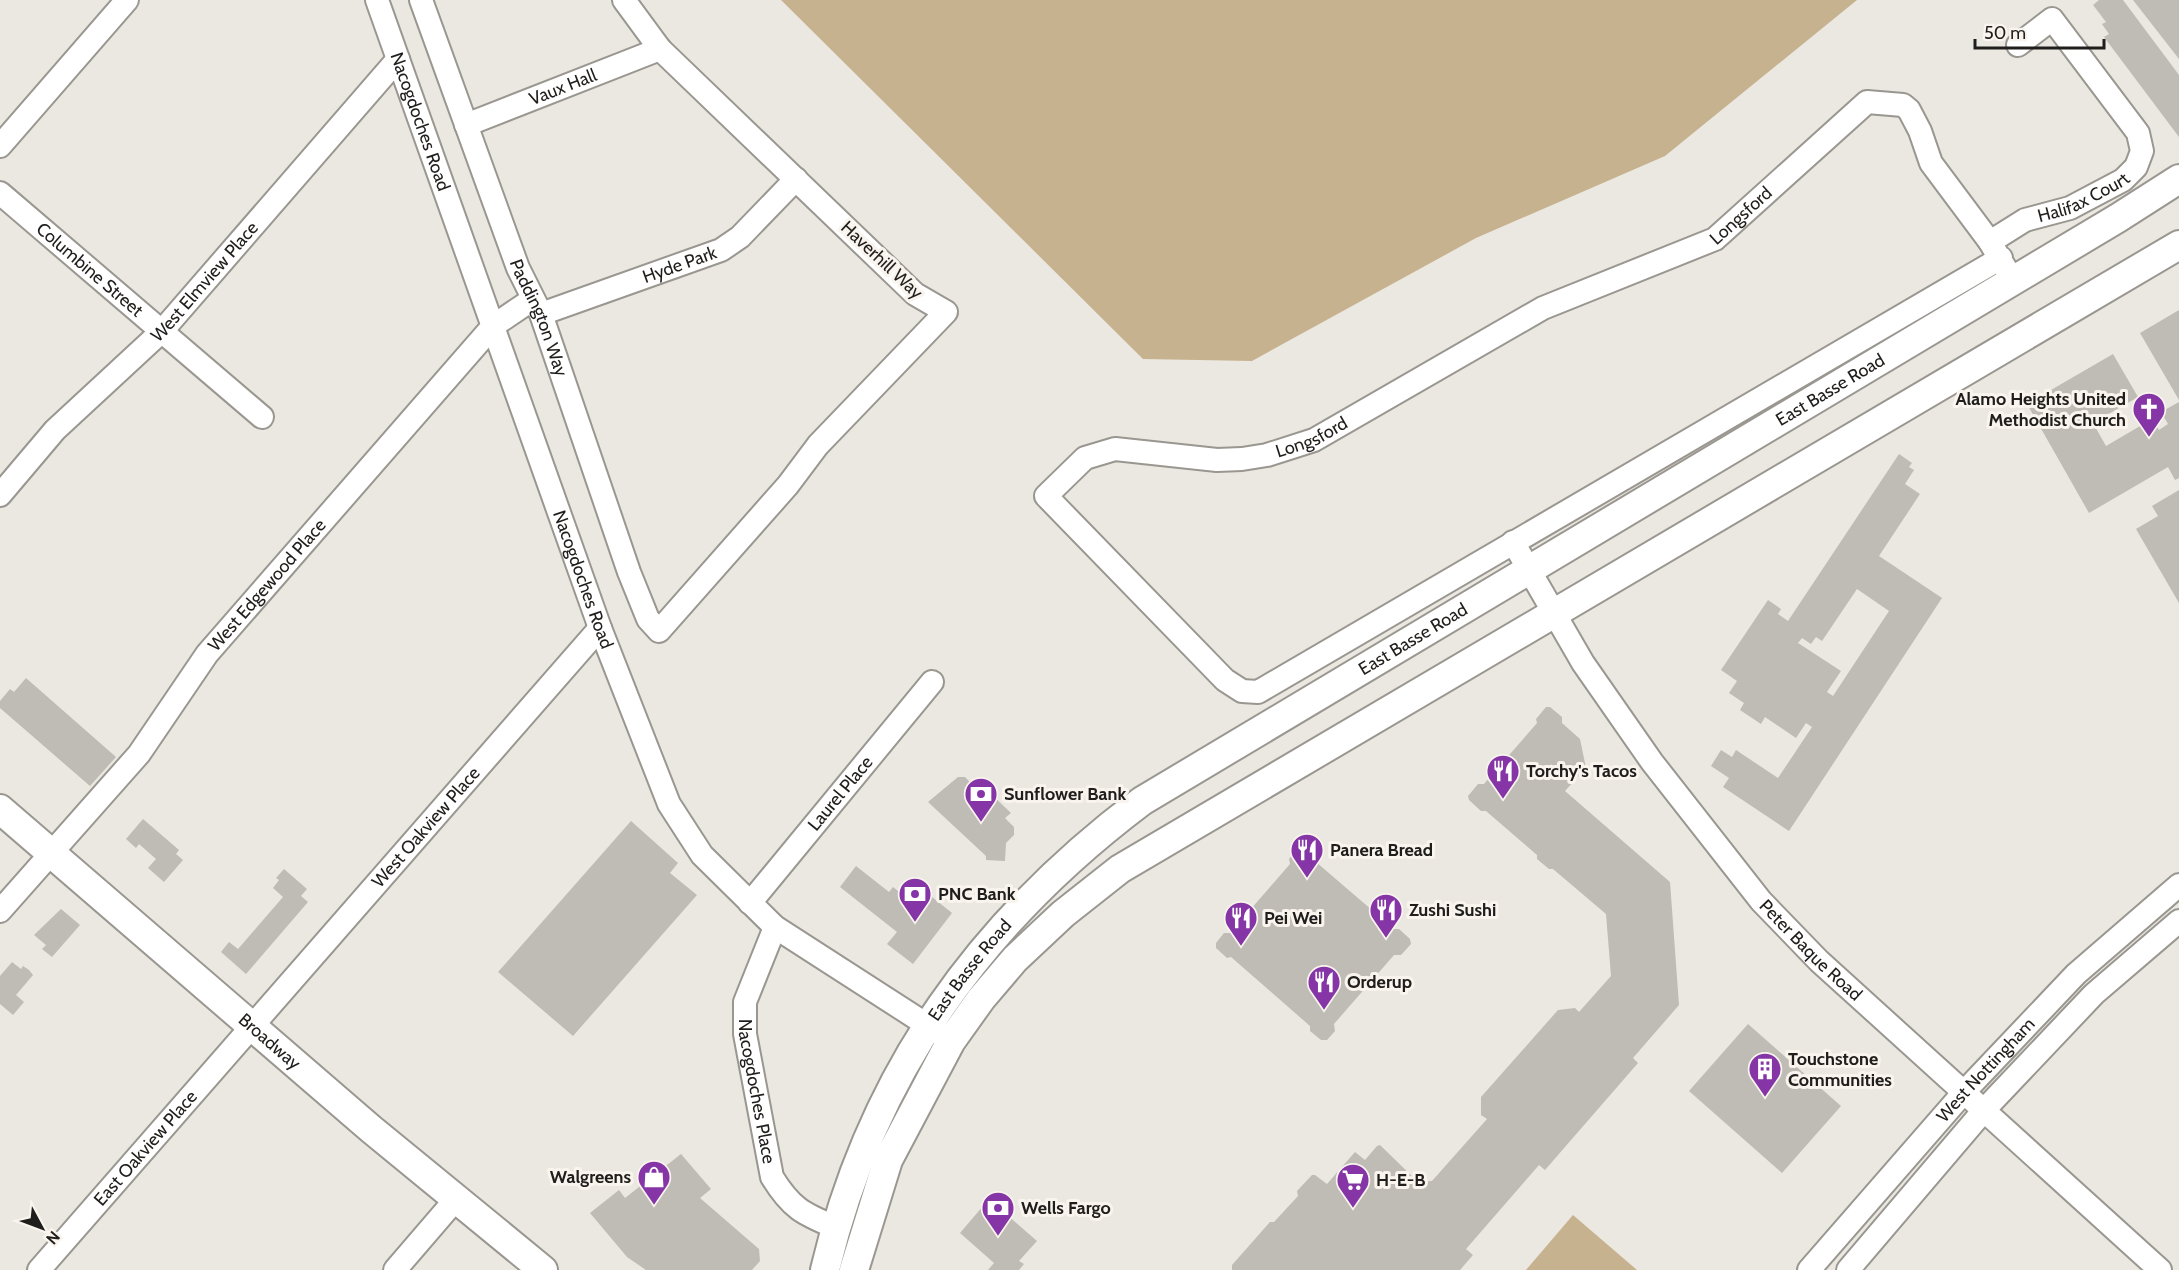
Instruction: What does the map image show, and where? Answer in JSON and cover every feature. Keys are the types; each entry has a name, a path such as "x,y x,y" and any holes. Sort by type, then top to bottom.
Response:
{"main road":[{"name":"East Basse Road","path":"825,1270 835,1227 864,1142 928,1026 972,963 1024,903 1095,836 1142,801 1529,570 2001,260 2179,179"},
{"name":"East Basse Road","path":"854,1270 888,1160 951,1041 981,999 1016,959 1063,914 1120,870 2179,244"},
{"name":"Broadway","path":"0,809 253,1027 543,1270"}],"street":[{"path":"0,146 127,0"},
{"name":"Nacogdoches Road","path":"377,0 600,628 669,804 702,855 775,927 951,1041"},
{"name":"Paddington Way","path":"421,0 518,268 537,307 629,572 648,619 659,631"},
{"name":"Haverhill Way","path":"624,0 660,49 915,294 946,312 818,445 788,484 659,631"},
{"name":"Halifax Court","path":"2001,260 2025,220 2070,208 2123,180 2136,167 2142,151 2138,133 2052,19 2018,45"},
{"name":"Vaux Hall","path":"466,125 660,49"},
{"name":"West Elmview Place","path":"0,495 56,430 162,331 398,59"},
{"name":"Longsford","path":"1867,102 1903,105 1909,110 1931,163 2001,260 1513,542 1271,686 1251,693 1242,691 1225,680 1046,496 1085,458 1115,449 1217,460 1242,459 1267,455 1314,441 1543,308 1715,239 1867,102"},
{"name":"Hyde Park","path":"493,326 537,307 721,250 740,237 796,179"},
{"name":"Columbine Street","path":"0,193 262,417"},
{"name":"West Edgewood Place","path":"0,911 139,754 207,654 493,326"},
{"path":"1513,542 1529,570"},
{"name":"Peter Baque Road","path":"1529,570 1583,663 1652,762 1761,901 1819,961 2160,1270"},
{"name":"West Oakview Place","path":"253,1027 600,628"},
{"name":"Laurel Place","path":"750,903 932,682"},
{"name":"West Nottingham","path":"1809,1270 1965,1091 2076,974 2179,885"},
{"name":"West Nottingham","path":"1848,1270 1985,1109 2094,994 2179,921"},
{"path":"2135,923 2149,947"},
{"name":"Nacogdoches Place","path":"775,927 745,1002 745,1034 772,1177 784,1198 803,1214 835,1227"},
{"name":"East Oakview Place","path":"39,1270 253,1027"},
{"path":"395,1270 456,1199"}],"shaded area":[{"path":"781,0 1857,0 1665,156 1476,238 1252,361 1143,359"},
{"path":"1573,1215 1637,1270 1526,1270"}],"building":[{"path":"2099,0 2123,0 2179,75 2179,137 2104,37 2109,34 2102,24 2106,22 2093,5"},
{"path":"2133,0 2179,0 2179,59"},
{"name":"Alamo Heights United Methodist Church","path":"2179,310 2179,400 2140,333"},
{"name":"Alamo Heights United Methodist Church","path":"2113,354 2138,397 2093,423 2106,446 2152,419 2159,430 2168,424 2161,412 2179,402 2179,478 2175,480 2168,467 2089,513 2027,404"},
{"path":"1899,454 1912,463 1909,467 1914,470 1905,484 1920,494 1879,556 1942,598 1789,831 1723,787 1729,778 1711,766 1721,750 1732,757 1736,750 1778,778 1812,727 1806,723 1796,738 1765,717 1761,724 1740,710 1744,703 1729,693 1737,681 1721,670 1768,600 1781,609 1778,614 1788,621","holes":["1857,589 1889,611 1833,696 1827,692 1841,671 1798,643 1802,638 1811,644 1816,637 1822,641"]},
{"path":"2179,490 2179,603 2136,529 2158,516 2152,506"},
{"path":"26,678 116,757 90,786 0,708 0,701 10,689 14,692"},
{"path":"1546,707 1550,707 1562,717 1562,723 1580,739 1586,768 1565,791 1670,882 1679,1005 1633,1058 1638,1063 1545,1170 1539,1165 1466,1249 1473,1255 1460,1270 1232,1270 1232,1265 1270,1222 1274,1222 1298,1196 1297,1191 1312,1175 1327,1184 1355,1152 1365,1160 1380,1145 1418,1182 1432,1181 1487,1119 1481,1115 1481,1097 1558,1010 1575,1008 1579,1012 1611,976 1606,914 1553,869 1549,869 1537,859 1537,855 1486,811 1481,811 1469,800 1468,796 1478,784 1484,784 1537,723 1536,719"},
{"name":"Sunflower Bank","path":"958,777 965,777 987,800 992,795 1011,813 1005,818 1014,827 1014,835 1006,843 1005,861 986,860 986,856 928,802"},
{"path":"143,819 179,850 176,854 183,860 164,882 148,868 156,859 139,844 136,848 126,839"},
{"path":"631,821 678,863 670,873 697,895 573,1036 498,972"},
{"path":"1299,847 1304,847 1315,856 1316,862 1394,929 1399,929 1410,939 1411,944 1401,955 1394,955 1334,1024 1335,1031 1327,1040 1321,1040 1310,1031 1310,1026 1231,957 1227,958 1216,948 1216,943 1224,933 1230,933 1290,864 1289,859"},
{"name":"PNC Bank","path":"856,866 889,892 893,887 917,906 927,893 952,913 913,964 887,944 897,932 840,887"},
{"path":"284,869 307,889 301,896 308,902 246,974 221,952 229,942 238,949 283,897 273,888 279,880 276,878"},
{"path":"61,909 80,925 52,957 42,949 46,945 34,935"},
{"path":"12,962 21,969 23,966 33,975 16,995 24,1002 13,1015 0,1004 0,976"},
{"name":"Touchstone Communities","path":"1748,1024 1841,1106 1782,1173 1689,1091"},
{"name":"Walgreens","path":"681,1154 711,1189 700,1198 759,1249 760,1261 752,1270 646,1270 627,1257 590,1213 619,1190 625,1198"},
{"name":"Wells Fargo","path":"989,1199 1037,1241 1019,1261 1024,1264 1019,1270 988,1270 994,1263 960,1233"}],"place":[{"name":"Alamo Heights United Methodist Church","path":"2149,438"},
{"name":"Torchy's Tacos","path":"1503,800"},
{"name":"Sunflower Bank","path":"981,823"},
{"name":"Panera Bread","path":"1307,879"},
{"name":"PNC Bank","path":"915,923"},
{"name":"Zushi Sushi","path":"1386,939"},
{"name":"Pei Wei","path":"1241,947"},
{"name":"Orderup","path":"1324,1011"},
{"name":"Touchstone Communities","path":"1765,1098"},
{"name":"Walgreens","path":"654,1206"},
{"name":"H-E-B","path":"1353,1209"},
{"name":"Wells Fargo","path":"998,1237"}]}
